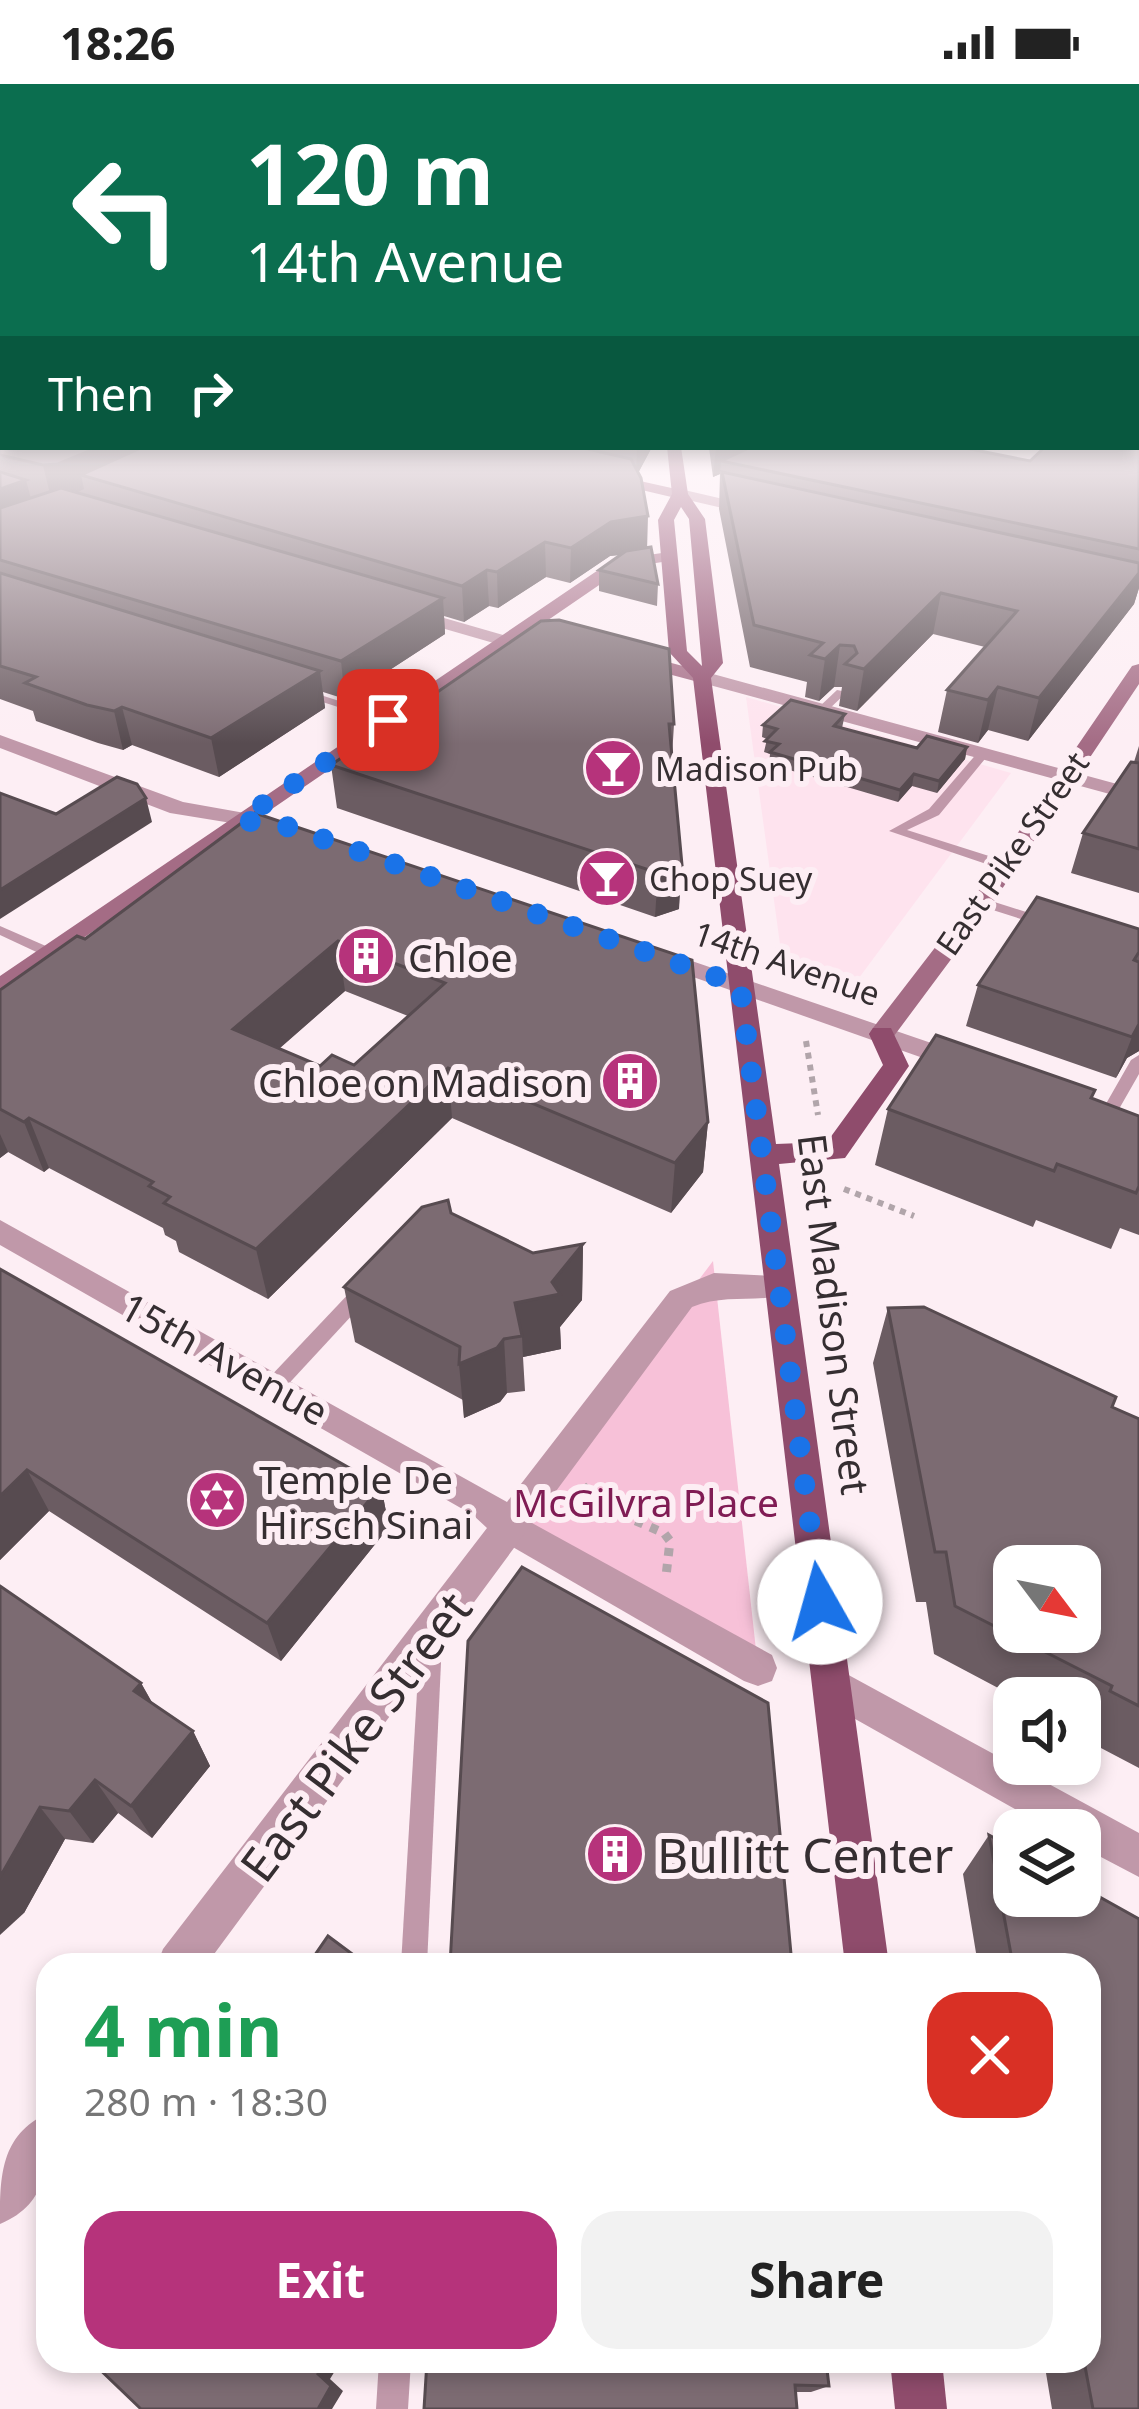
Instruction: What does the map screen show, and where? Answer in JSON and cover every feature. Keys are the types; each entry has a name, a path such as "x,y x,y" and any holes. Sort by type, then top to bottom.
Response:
{"main road":[{"name":"East Madison Street","path":"667,528 678,652 702,677 866,1953"},
{"name":"East Madison Street","path":"698,528 714,663 702,677"},
{"path":"0,987 620,564 669,557"},
{"path":"504,641 550,640"},
{"path":"613,653 702,677"},
{"name":"East Pike Street","path":"882,1034 982,902 1139,670"},
{"path":"764,1155 835,1150 896,1066 882,1034"},
{"path":"918,2373 922,2409"}],"street":[{"path":"382,605 504,641"},
{"path":"702,677 1139,796"},
{"path":"0,741 178,808 294,829"},
{"name":"14th Avenue","path":"638,950 988,1072"},
{"path":"1097,1112 1139,1127"},
{"name":"15th Avenue","path":"0,1231 485,1504 512,1528 758,1668"},
{"name":"East Pike Street","path":"188,1953 512,1528 526,1498 681,1300 714,1285 780,1285"},
{"path":"832,1685 1139,1856"},
{"path":"0,2200 36,2153"}],"lane":[{"path":"285,686 388,720"},
{"path":"823,710 841,692"},
{"path":"983,754 934,812 896,831 1006,866"},
{"path":"982,902 1052,925"},
{"path":"0,930 50,952"},
{"path":"1097,1112 1139,1060"},
{"path":"274,1386 378,1275"},
{"path":"415,1953 431,1636"},
{"path":"392,2409 394,2373"}],"path":[{"path":"806,1042 820,1127"},
{"path":"844,1190 914,1216"},
{"path":"564,1484 586,1486 608,1509 664,1533 670,1541 666,1577 670,1588"}],"shaded area":[{"path":"746,697 1011,773 853,986 783,966"}],"green space":[{"name":"McGilvra Place","path":"713,1261 758,1668 512,1528"}],"building":[{"path":"0,528 198,528 443,598 341,661 0,560"},
{"path":"261,528 603,528 571,548 545,542 497,572 487,570 462,586"},
{"path":"734,528 976,528 1139,563 1139,573 1039,698 998,687 988,700 947,690 1017,611 941,593 864,669 845,664 857,653 854,646 840,645 825,659 810,655 823,643 754,625"},
{"path":"1037,528 1139,528 1139,549"},
{"path":"651,547 658,584 599,570 626,551"},
{"path":"0,573 320,671 211,738 122,707 114,711 87,705 25,683 36,677 0,666"},
{"path":"559,620 669,649 674,724 669,724 682,865 658,873 331,765 541,621"},
{"path":"791,700 845,714 834,726 917,748 927,736 967,747 939,781 914,774 900,790 770,752 779,744 765,741 777,729 763,725"},
{"path":"1131,762 1139,763 1139,849 1083,833"},
{"path":"117,777 137,784 146,798 0,890 0,793 56,814"},
{"path":"255,813 692,960 708,1122 675,1163 448,1068 256,1249 164,1203 170,1197 149,1186 153,1182 29,1118 24,1122 0,1109 0,990 77,936 85,939","holes":["338,941 445,983 354,1065 332,1055 320,1066 233,1029"]},
{"path":"1037,897 1139,929 1139,952 1134,960 1139,962 1139,1024 1132,1037 978,985"},
{"path":"936,1035 1095,1090 1091,1098 1139,1116 1136,1193 1057,1164 1054,1171 888,1109"},
{"path":"448,1200 451,1213 533,1253 583,1244 552,1282 560,1294 515,1303 522,1336 504,1339 497,1348 459,1364 460,1347 344,1287 422,1207"},
{"name":"Temple De Hirsch Sinai","path":"0,1269 381,1486 267,1623 27,1470 0,1496"},
{"path":"924,1307 1116,1397 1112,1407 1139,1419 1139,1706 1110,1691 1112,1686 1101,1677 1047,1653 1101,1653 1101,1545 993,1545 993,1625 955,1606 946,1552 935,1552 888,1308"},
{"name":"Bullitt Center","path":"522,1567 768,1703 791,1953 451,1953 468,1641"},
{"path":"0,1586 141,1683 134,1691 193,1731 131,1806 95,1780 69,1811 40,1807 0,1877"},
{"path":"1101,1898 1139,1919 1139,2409 1093,2409 1086,2373 1101,2373 1101,1953 1011,1953 1004,1917 1101,1917"},
{"path":"328,1936 351,1953 316,1953"},
{"path":"104,2373 319,2373 331,2386 318,2409 141,2409"},
{"path":"426,2373 827,2373 829,2386 795,2385 797,2409 424,2409"}],"place":[{"name":"Madison Pub","path":"613,768"},
{"name":"Chop Suey","path":"607,878"},
{"name":"Chloe","path":"366,956"},
{"name":"Chloe on Madison","path":"630,1081"},
{"name":"Temple De Hirsch Sinai","path":"217,1500"},
{"name":"Bullitt Center","path":"615,1854"}],"route":[{"path":"388,720 240,820 289,827 740,985 820,1602"}]}
